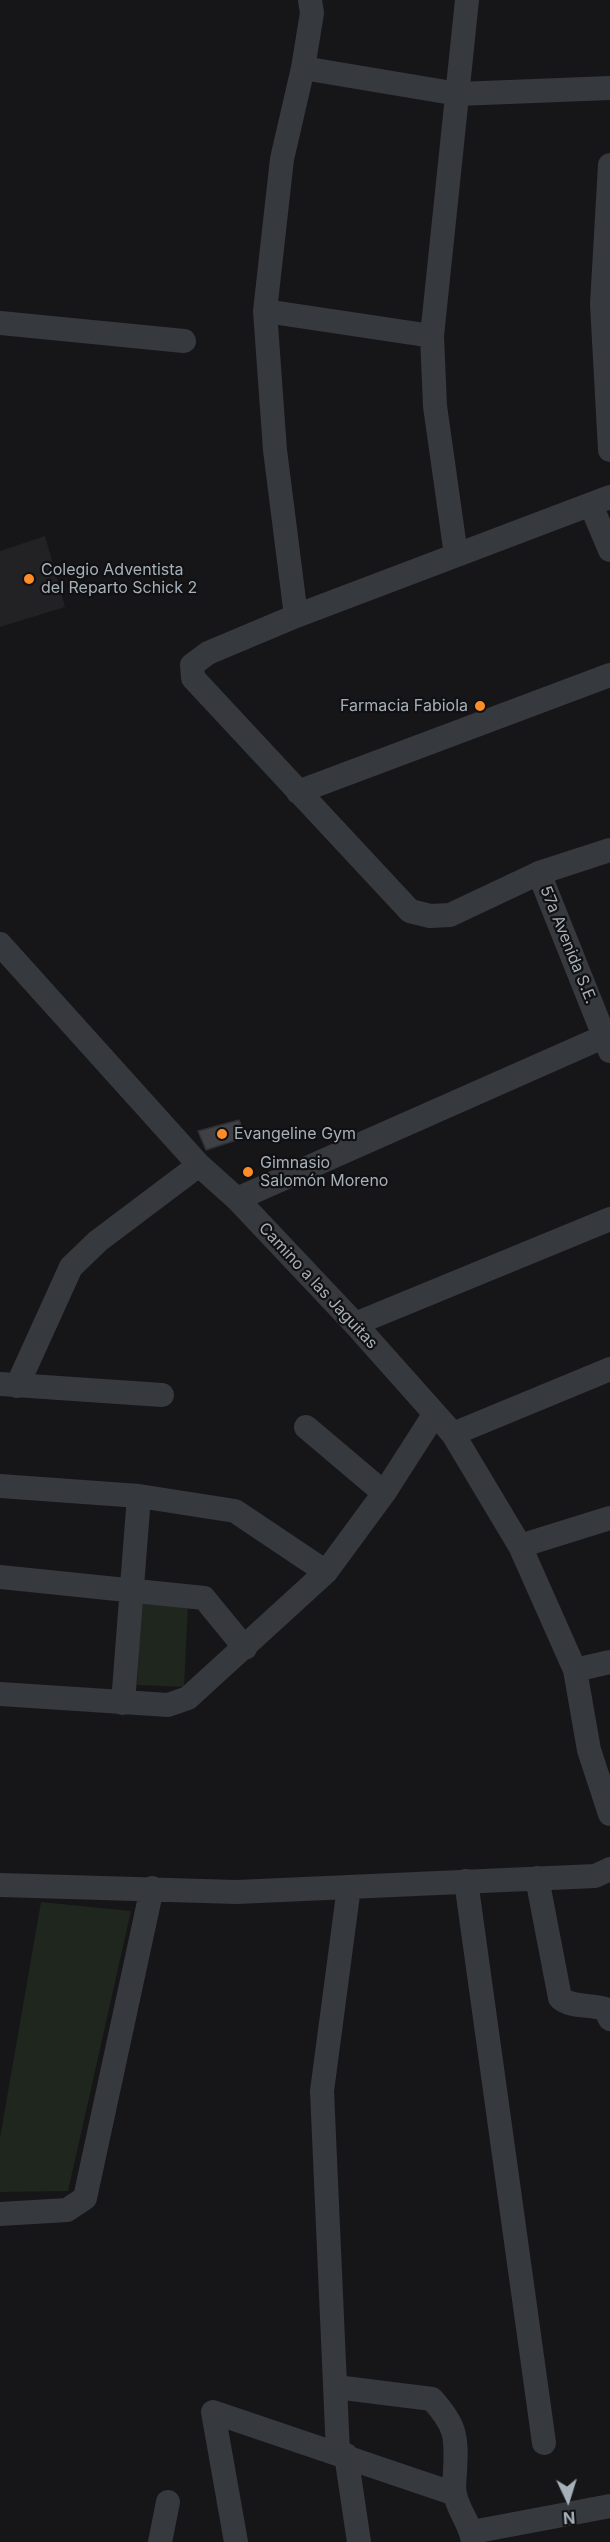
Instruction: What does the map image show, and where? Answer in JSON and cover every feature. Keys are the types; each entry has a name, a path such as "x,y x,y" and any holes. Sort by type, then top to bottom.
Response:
{"street":[{"path":"296,616 275,450 266,311 282,159 303,68 312,13 310,0"},
{"path":"456,555 435,406 432,336 467,0"},
{"path":"303,68 458,94 610,88"},
{"path":"610,165 602,304 610,450"},
{"path":"266,311 432,336"},
{"path":"0,323 184,341"},
{"path":"610,550 601,501 296,616 208,653 192,665 193,678 410,910 430,916 450,915 539,873 610,850"},
{"path":"298,792 610,675"},
{"name":"57a Avenida S.E.","path":"539,873 608,1041"},
{"name":"Camino a las Jaguitas","path":"0,944 199,1165 237,1200 355,1324 453,1434 520,1546 575,1670 589,1750 610,1814"},
{"path":"237,1200 608,1041"},
{"path":"162,1395 9,1385 71,1267 98,1241 199,1165"},
{"path":"355,1324 610,1219"},
{"path":"453,1434 610,1369"},
{"path":"0,1694 168,1706 188,1698 326,1572 384,1493 434,1415"},
{"path":"306,1427 384,1493"},
{"path":"0,1486 139,1496 235,1511 326,1572"},
{"path":"123,1702 139,1496"},
{"path":"520,1546 610,1518"},
{"path":"0,1577 204,1598 245,1648"},
{"path":"575,1670 610,1662"},
{"path":"0,1885 237,1892 595,1876 610,1869"},
{"path":"537,1878 560,1998 567,2004 594,2005 605,2009 610,2019"},
{"path":"466,1881 544,2442"},
{"path":"350,1887 322,2091 336,2387 342,2454 359,2542"},
{"path":"0,2214 67,2210 85,2198 152,1888"},
{"path":"336,2387 432,2399 452,2424 456,2440 454,2494 473,2537 610,2506"},
{"path":"236,2542 213,2412 454,2494"},
{"path":"160,2542 168,2502"}],"shaded area":[{"name":"Colegio Adventista del Reparto Schick 2","path":"45,536 65,607 0,627 0,551"},
{"path":"141,1603 188,1606 184,1687 137,1685"},
{"path":"41,1902 131,1911 68,2191 0,2192 0,2138"}],"building":[{"name":"Evangeline Gym","path":"239,1120 246,1137 206,1150 198,1131"}],"place":[{"name":"Colegio Adventista del Reparto Schick 2","path":"29,579"},
{"name":"Farmacia Fabiola","path":"480,706"},
{"name":"Evangeline Gym","path":"222,1134"},
{"name":"Gimnasio Salomón Moreno","path":"248,1172"}]}
